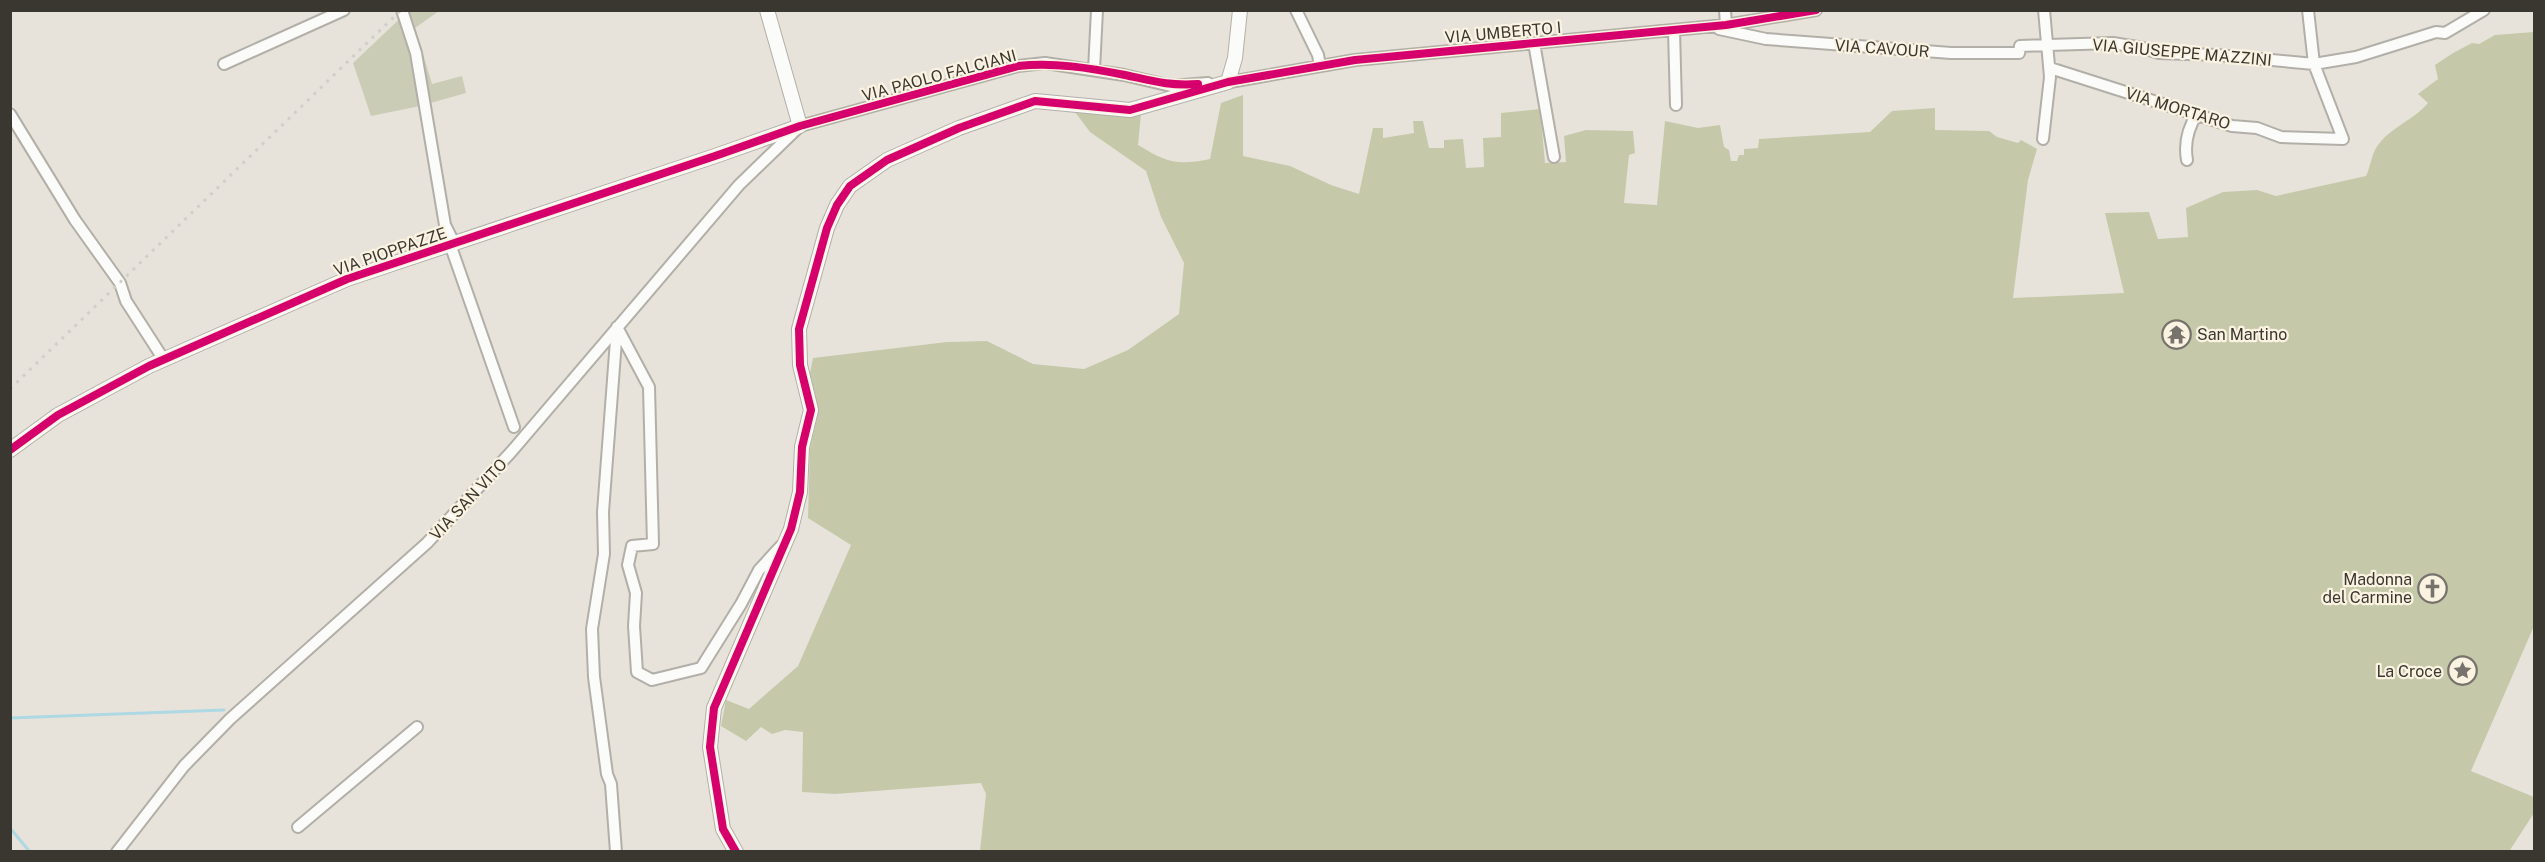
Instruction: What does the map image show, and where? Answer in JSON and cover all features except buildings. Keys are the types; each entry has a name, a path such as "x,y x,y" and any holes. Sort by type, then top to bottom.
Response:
{"street":[{"path":"224,64 344,10"},
{"path":"402,10 416,53 445,225 514,427"},
{"path":"767,10 800,126"},
{"path":"1094,70 1097,10"},
{"path":"736,852 723,829 710,747 714,708 786,542 800,492 802,447 811,410 800,365 799,329 827,228 837,205 850,186 886,160 959,128 1035,101 1130,110 1228,82 1235,58 1240,10"},
{"path":"1296,10 1320,66"},
{"path":"1725,10 1726,25"},
{"name":"VIA UMBERTO I","path":"1320,66 1355,60 1710,27 1815,10"},
{"path":"2043,139 2050,68 2044,10"},
{"path":"2308,10 2314,64"},
{"name":"VIA GIUSEPPE MAZZINI","path":"2049,46 2113,42 2159,53 2217,55 2314,64 2356,57 2436,32 2445,33 2484,10"},
{"name":"VIA CAVOUR","path":"1710,27 1766,39 1951,53 2019,53 2020,46 2049,46"},
{"path":"1674,30 1676,105"},
{"path":"1534,43 1554,157"},
{"name":"VIA PAOLO FALCIANI","path":"800,126 1018,66 1045,63 1094,70 1172,86 1228,82 1320,66"},
{"name":"VIA MORTARO","path":"2050,68 2232,126 2257,128 2281,137 2343,139 2314,64"},
{"path":"10,114 75,220 120,283 126,301 164,360"},
{"path":"2187,160 2189,127 2197,114"},
{"name":"VIA PIOPPAZZE","path":"10,450 58,415 164,360 347,279 800,126"},
{"name":"VIA SAN VITO","path":"117,852 184,766 230,719 428,543 512,451 739,185 800,126"},
{"path":"617,327 649,387 653,544 632,546 628,565 636,593 634,626 637,672 652,680 701,668 741,604 759,570 786,542"},
{"path":"616,852 611,784 607,774 594,677 592,629 604,554 603,512 617,327"},
{"path":"298,827 332,797 353,784 417,727"}],"green space":[{"path":"408,11 439,11 415,28 432,84 462,76 466,93 420,106 371,116 353,63"},
{"path":"2534,32 2534,626 2471,771 2534,797 2534,813 2510,850 2515,851 980,851 986,794 981,783 835,794 802,792 803,732 785,730 772,734 761,727 746,741 721,726 726,700 749,709 798,666 851,545 808,518 810,449 818,413 810,373 813,358 947,342 987,341 1033,364 1084,369 1128,350 1179,314 1184,263 1161,217 1146,171 1090,132 1075,112 1107,111 1141,114 1138,145 1164,159 1189,162 1210,159 1221,103 1243,95 1243,156 1290,166 1331,185 1359,194 1373,128 1383,128 1383,138 1414,133 1413,121 1423,121 1429,148 1444,148 1444,140 1463,139 1466,168 1484,167 1483,138 1501,137 1501,113 1540,109 1545,163 1566,162 1564,136 1586,130 1633,131 1635,153 1629,155 1624,203 1657,205 1665,121 1698,128 1720,125 1724,147 1729,150 1731,161 1737,161 1739,155 1744,155 1744,149 1758,148 1759,139 1870,132 1892,111 1935,108 1935,130 1989,131 1997,137 2018,143 2021,140 2037,149 2028,180 2013,298 2124,293 2105,213 2149,212 2158,239 2188,237 2186,208 2223,192 2257,190 2276,196 2366,176 2380,143 2428,103 2418,94 2438,79 2435,65 2472,43 2479,44 2495,35"}],"waterway":[{"path":"10,718 224,710"},
{"path":"10,828 30,852"}],"railway":[{"path":"10,389 401,10"}],"cycle path":[{"path":"736,852 723,829 710,747 714,708 791,529 800,492 802,447 811,410 800,365 799,329 827,228 837,205 850,186 887,160 959,128 1035,101 1130,110 1228,82 1355,60 1726,25 1816,10"},
{"path":"10,450 58,415 149,366 347,279 800,126 1018,66 1072,66 1161,82 1198,84"}],"place":[{"name":"San Martino","path":"2176,334"},
{"name":"Madonna del Carmine","path":"2433,588"},
{"name":"La Croce","path":"2463,671"}]}
